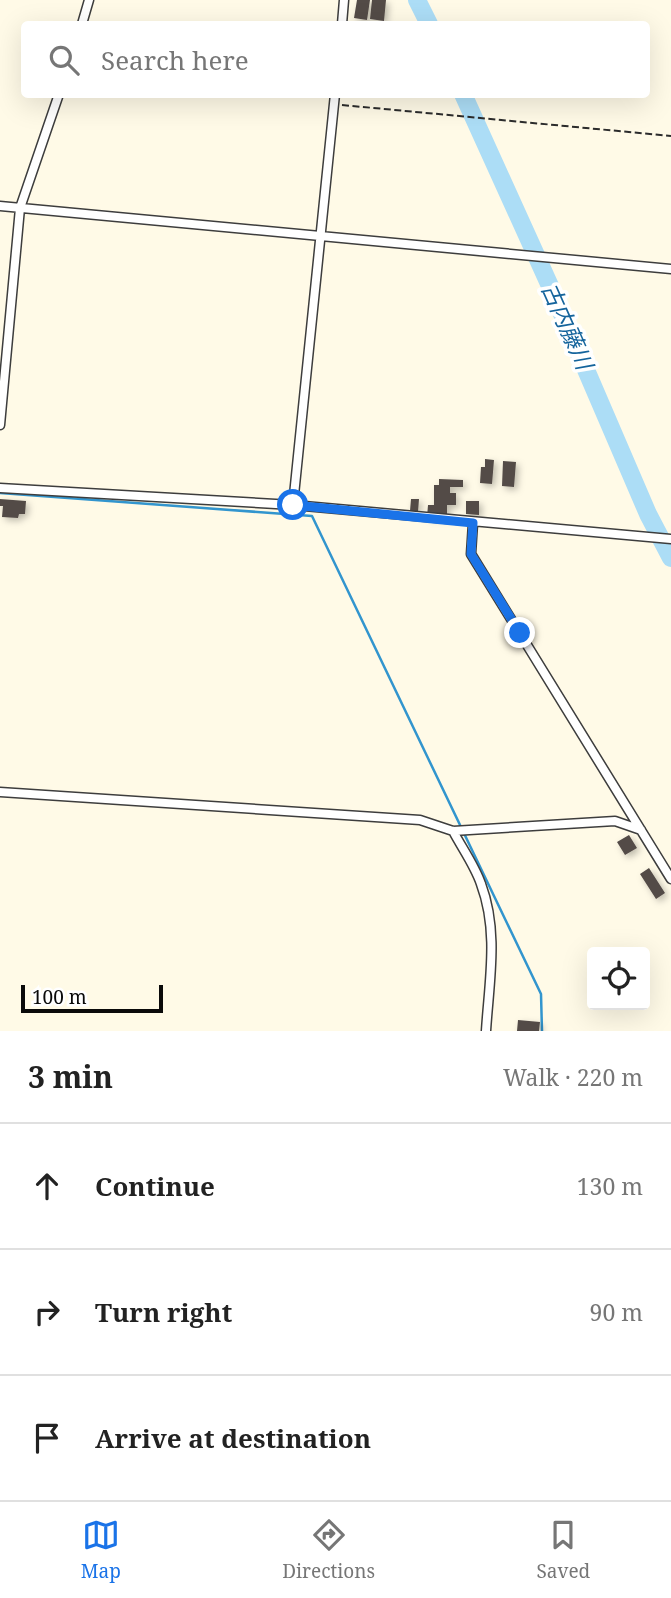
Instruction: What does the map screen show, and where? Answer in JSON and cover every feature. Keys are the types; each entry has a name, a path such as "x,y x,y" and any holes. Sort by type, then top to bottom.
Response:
{"street":[{"path":"83,21 89,0"},
{"path":"342,21 344,0"},
{"path":"0,425 20,208 58,98"},
{"path":"293,505 335,98"},
{"path":"0,206 671,269"},
{"path":"0,488 293,505 669,539"},
{"path":"473,523 471,554 671,878"},
{"path":"0,792 420,820 453,831 615,821 641,830"},
{"path":"453,831 481,883 493,936 486,1031"}],"path":[{"path":"334,105 671,136"}],"building":[{"path":"357,0 370,0 367,20 354,18"},
{"path":"372,0 386,0 384,21 370,19"},
{"path":"485,459 494,460 492,484 480,483 481,467 485,467"},
{"path":"503,461 516,462 514,487 502,486"},
{"path":"439,479 463,480 463,487 450,487 450,493 456,493 456,505 447,505 447,517 427,517 428,505 434,505 434,485 439,485"},
{"path":"0,499 26,501 25,514 19,514 18,518 2,517 3,506 0,506"},
{"path":"411,499 419,499 418,512 410,511"},
{"path":"466,501 479,501 479,515 466,514"},
{"path":"629,835 637,848 625,855 617,842"},
{"path":"649,868 665,893 656,899 640,874"},
{"path":"518,1020 540,1022 539,1031 517,1031"}],"waterway":[{"name":"古内藤川","path":"417,0 428,21"},
{"name":"古内藤川","path":"465,98 550,286 648,514 671,558"},
{"path":"0,493 312,516 541,994 542,1031"},
{"name":"古内藤川","path":"663,545 671,546"}],"route":[{"path":"293,505 473,523 471,554 520,633"}]}
